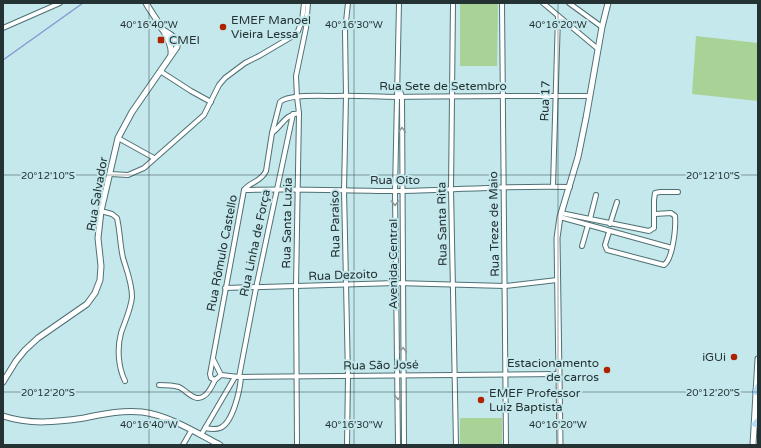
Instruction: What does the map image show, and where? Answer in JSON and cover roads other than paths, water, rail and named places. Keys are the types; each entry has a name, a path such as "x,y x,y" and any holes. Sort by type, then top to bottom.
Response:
{"street":[{"path":"3,28 60,3"},
{"name":"Rua Salvador","path":"3,382 25,350 38,338 87,304 95,293 100,280 102,266 98,238 101,211 118,138 132,112 176,50 178,44 175,38 162,29 146,3"},
{"path":"110,174 128,175 136,173 144,168 204,115 219,85 236,69 245,62 259,56 288,39 298,30 302,21 304,3"},
{"name":"Rua Santa Luzia","path":"297,445 298,376 296,287 299,113 296,76 306,28 308,3"},
{"name":"Rua Paraíso","path":"347,445 348,376 344,190 346,96 345,31 348,3"},
{"name":"Avenida Central","path":"398,445 395,191 399,3"},
{"name":"Rua Santa Rita","path":"453,3 451,189 456,445"},
{"name":"Rua Treze de Maio","path":"502,3 506,445"},
{"path":"543,3 598,49"},
{"path":"570,3 602,27"},
{"path":"560,445 556,238 561,215 578,157 602,27 608,3"},
{"name":"Rua 17","path":"553,186 558,16"},
{"path":"160,71 211,102"},
{"name":"Avenida Central","path":"397,83 402,97 404,445"},
{"name":"Rua Sete de Setembro","path":"297,97 590,96"},
{"name":"Rua Rômulo Castello","path":"215,380 211,378 210,374 244,190 247,186 261,179 266,172 272,133 280,102 284,99 297,97"},
{"path":"272,133 288,116 299,113"},
{"name":"Rua Linha de Força","path":"201,435 238,377 293,114"},
{"path":"118,138 154,158"},
{"name":"Rua Oito","path":"244,190 277,188 298,190 395,191 504,187 570,187"},
{"path":"561,215 590,219 649,232 654,228 654,195 656,192 678,192"},
{"path":"590,219 596,195"},
{"path":"610,224 617,202"},
{"path":"101,211 112,214 117,218 123,258 130,277 132,298 121,334 119,348 120,372 125,381"},
{"path":"609,232 605,248 610,251 664,264 668,262 672,248 676,216 671,213 655,214"},
{"path":"561,215 609,232 672,248"},
{"path":"582,246 588,225"},
{"name":"Rua Dezoito","path":"225,288 396,283 505,286 558,280"},
{"path":"159,386 169,385 178,387 192,396 200,398 204,396 215,380 221,375 213,359"},
{"path":"753,445 756,422 758,359"},
{"name":"Rua São José","path":"221,375 238,377 559,374"},
{"path":"205,428 214,430 220,429 227,424 234,408 238,377"},
{"path":"3,416 24,422 41,422 83,418 108,413 142,412 163,418 220,445"},
{"path":"183,445 191,431"}],"waterway":[{"path":"3,60 83,3"}],"place":[{"name":"EMEF Manoel Vieira Lessa","path":"223,27"},
{"name":"CMEI","path":"161,40"},
{"name":"iGUi","path":"734,357"},
{"name":"Estacionamento de carros","path":"607,370"},
{"name":"EMEF Professor Luiz Baptista","path":"481,400"}]}
